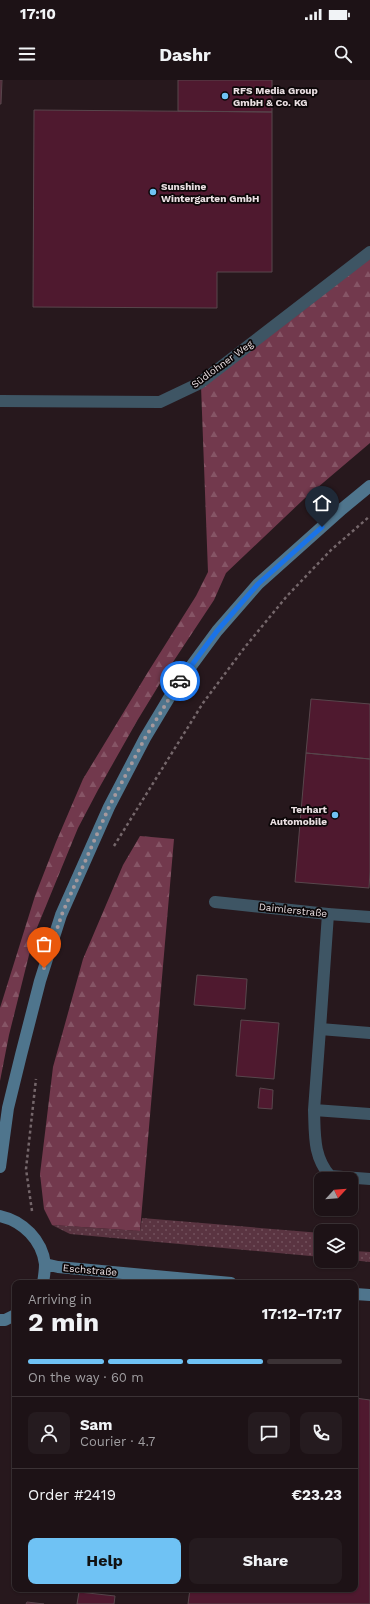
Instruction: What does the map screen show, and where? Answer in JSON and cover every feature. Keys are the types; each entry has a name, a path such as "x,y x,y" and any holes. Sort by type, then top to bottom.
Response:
{"street":[{"name":"Südlohner Weg","path":"0,402 160,402 200,383 370,252"},
{"path":"0,1167 8,1108 40,981 62,914 109,807 145,738 175,688 207,644 258,584 370,486"},
{"name":"Daimlerstraße","path":"215,902 370,917"},
{"path":"328,914 314,1110 315,1145 322,1167 330,1176 370,1179"},
{"path":"320,1029 370,1033"},
{"path":"314,1110 370,1114"},
{"path":"0,1216 11,1218 28,1229 39,1245 45,1264 43,1280"},
{"name":"Eschstraße","path":"45,1264 58,1268 196,1280"},
{"path":"358,1294 370,1295"},
{"path":"0,1320 12,1317"}],"path":[{"path":"113,847 203,703 245,647 287,596 331,550 370,516"},
{"path":"32,1212 26,1169 36,1076"}],"shaded area":[{"path":"142,1218 314,1232 314,1256 70,1234 52,1225 140,1231"},
{"path":"358,1251 370,1252 370,1262 358,1261"}],"green space":[{"path":"370,258 370,443 304,499 226,573 214,600 173,662 137,721 78,828 34,935 9,1035 0,1081 0,1008 35,896 56,842 83,779 196,596 208,572 201,386"},
{"path":"140,836 174,839 140,1231 52,1225 44,1209 40,1174 53,1067 83,959 123,865"}],"building":[{"path":"0,80 2,80 1,104 0,104"},
{"name":"RFS Media Group GmbH & Co. KG","path":"178,80 272,80 272,112 178,111"},
{"name":"Sunshine Wintergarten GmbH","path":"34,110 272,112 272,272 217,272 217,308 33,307"},
{"path":"311,699 370,704 370,759 306,753"},
{"name":"Terhart Automobile","path":"306,753 370,759 369,888 295,882"},
{"path":"197,975 247,979 245,1009 194,1005"},
{"path":"241,1020 279,1023 274,1079 236,1076"},
{"path":"260,1088 273,1090 272,1109 258,1108"},
{"path":"358,1398 370,1400 370,1604 188,1604 190,1592 358,1592"},
{"path":"79,1592 115,1596 114,1604 77,1604"},
{"path":"27,1602 44,1604 26,1604"}],"way so far":[{"path":"44,968 62,914 109,807 145,738 180,681"}],"place":[{"name":"RFS Media Group GmbH & Co. KG","path":"225,96"},
{"name":"Sunshine Wintergarten GmbH","path":"153,192"},
{"name":"Terhart Automobile","path":"335,815"}],"route":[{"path":"180,681 217,631 258,584 322,527"}]}
